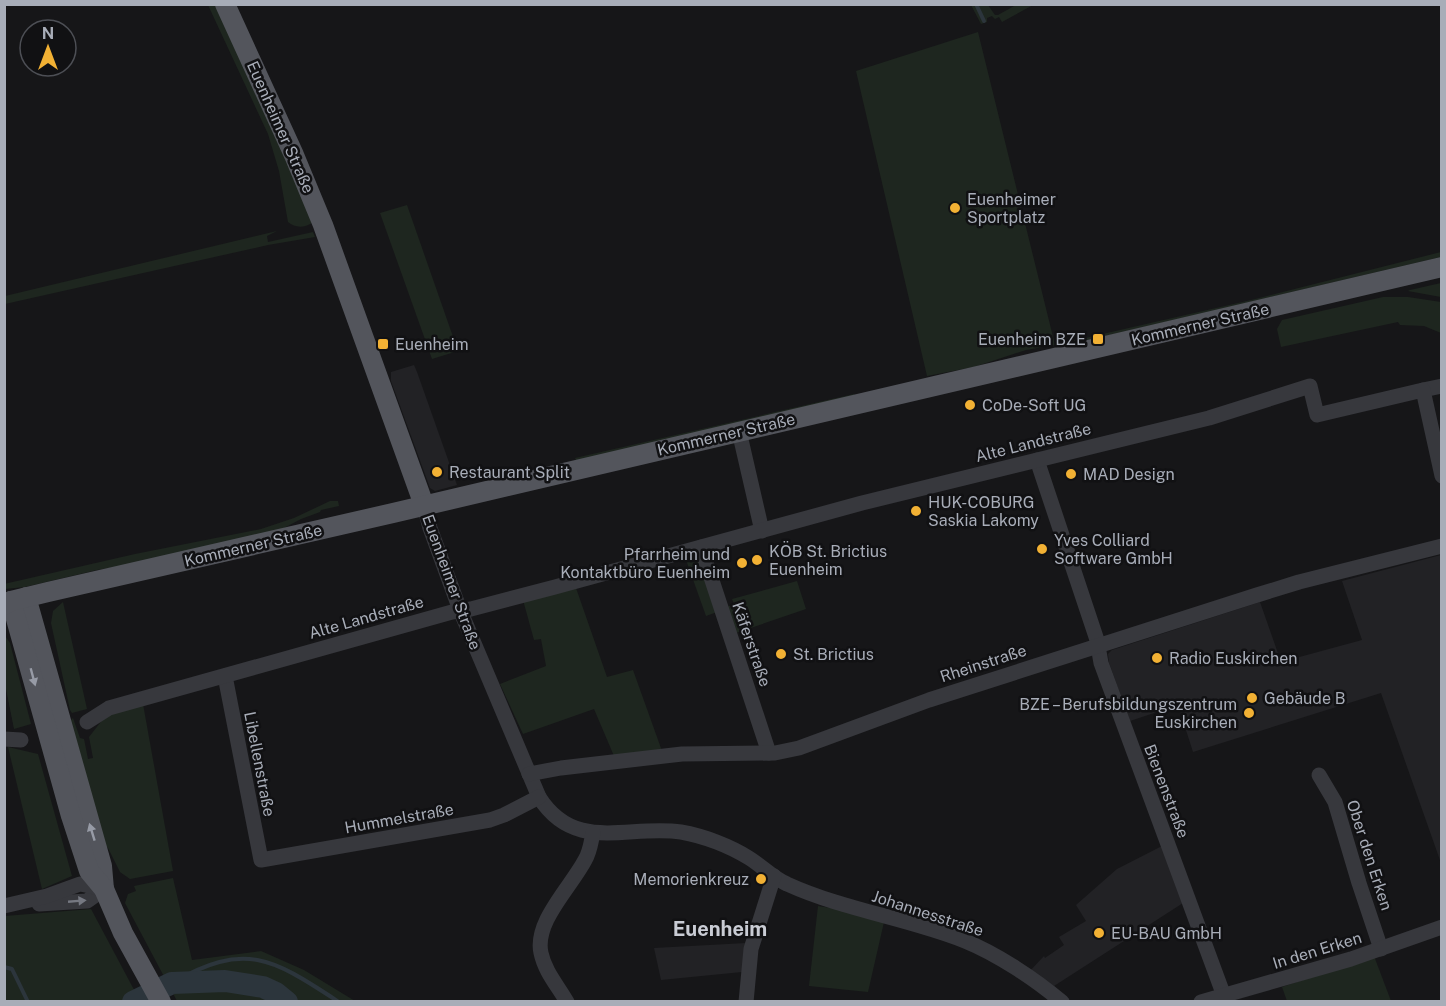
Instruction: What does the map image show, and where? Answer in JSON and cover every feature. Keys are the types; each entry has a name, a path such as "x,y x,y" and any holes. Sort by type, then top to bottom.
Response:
{"main road":[{"name":"Euenheimer Straße","path":"225,4 294,155 323,225 424,505"},
{"name":"Kommerner Straße","path":"11,600 1442,267"},
{"path":"43,654 40,619 42,605 48,592"},
{"path":"11,600 36,638 43,654 102,866 104,889"},
{"path":"11,600 77,838 89,871 104,889 143,972 161,1002"}],"street":[{"name":"Alte Landstraße","path":"87,722 109,708 460,610 521,596 862,503 1209,418 1310,386 1317,415 1423,390"},
{"path":"1442,386 1423,390 1442,476"},
{"path":"739,431 762,531"},
{"name":"Bienenstraße","path":"1037,460 1098,646 1104,674 1224,996"},
{"name":"Euenheimer Straße","path":"424,505 460,610 539,797 550,812 568,825 593,833 668,831 692,834 735,850 774,876"},
{"name":"Rheinstraße","path":"530,774 561,768 682,754 769,753 812,744 928,700 1299,582 1442,546"},
{"name":"Käferstraße","path":"701,547 769,753"},
{"name":"Libellenstraße","path":"225,676 261,860"},
{"path":"4,739 21,740"},
{"name":"Ober den Erken","path":"1319,775 1335,802 1381,949"},
{"name":"Hummelstraße","path":"261,860 490,820 539,797"},
{"path":"567,1002 548,973 541,952 540,936 546,921 587,857 593,833"},
{"path":"746,1002 751,949 774,876"},
{"name":"Johannesstraße","path":"774,876 785,883 816,895 964,941 988,952 1051,992 1062,1002"},
{"path":"4,906 47,896 80,884 104,889"},
{"name":"In den Erken","path":"1201,1002 1381,949 1442,927"}],"shaded area":[{"path":"208,5 217,5 283,147 312,223 309,225 297,226 288,222 279,171 268,134"},
{"path":"971,5 988,5 995,15 998,15 1016,5 1033,5 1002,22 999,17 995,19 992,16 987,18 987,22 981,24"},
{"name":"Euenheimer Sportplatz","path":"978,32 1055,345 1026,350 974,367 927,376 856,71"},
{"path":"407,205 458,351 432,359 380,213"},
{"path":"277,231 267,236 268,242 313,232 315,237 268,245 5,304 5,296"},
{"path":"1441,252 1441,257 1072,344 1072,341 1251,300"},
{"path":"1441,283 1441,297 1408,291 1410,290"},
{"path":"1383,297 1408,297 1441,302 1441,333 1424,326 1400,325 1398,322 1281,347 1277,329 1282,320"},
{"path":"414,365 457,485 435,491 430,488 391,381 391,372"},
{"path":"854,394 855,396 577,462 575,458"},
{"path":"330,501 338,501 339,506 321,510 282,529 146,562 5,589 4,584 135,554 261,529 294,518"},
{"path":"696,555 717,612 706,616 685,557"},
{"name":"BZE – Berufsbildungszentrum Euskirchen","path":"1441,555 1441,863 1381,693 1193,752 1178,705 1130,721 1109,663 1108,654 1112,650 1260,602 1281,662 1362,640 1342,581"},
{"path":"797,581 806,609 733,634 724,608 734,604 732,599"},
{"path":"576,588 607,677 633,670 662,751 614,756 594,709 523,734 500,684 546,666 541,639 534,640 523,600"},
{"path":"63,602 87,709 72,713 51,623 53,611"},
{"path":"5,636 10,643 31,724 14,729 5,684"},
{"path":"143,704 173,871 130,879 120,872 106,846 70,721 73,718 80,738 84,739 88,759 93,758 89,737 107,714"},
{"path":"8,747 38,754 72,876 42,889"},
{"path":"1162,846 1183,903 1054,986 1030,971 1044,956 1045,958 1064,945 1059,937 1086,921 1076,905 1117,869"},
{"path":"173,878 192,960 261,951 304,970 355,1001 177,1001 125,903 128,894 136,891 134,886"},
{"path":"818,906 843,910 884,922 868,992 809,986"},
{"path":"91,909 140,1001 5,1001 5,916"},
{"path":"746,943 742,972 661,980 654,948"},
{"path":"1374,956 1391,1001 1287,1001 1282,987"}],"waterway":[{"path":"976,4 984,21"},
{"path":"172,983 220,962 240,959 258,960 295,975 339,1002"},
{"path":"4,967 12,969 28,1002"},
{"path":"133,1002 172,983 225,981 263,987 276,993 287,1002"}],"place":[{"name":"Euenheimer Sportplatz","path":"955,208"},
{"name":"Euenheim BZE","path":"1098,339"},
{"name":"Euenheim","path":"383,344"},
{"name":"CoDe-Soft UG","path":"970,405"},
{"name":"Restaurant Split","path":"437,472"},
{"name":"MAD Design","path":"1071,474"},
{"name":"HUK-COBURG Saskia Lakomy","path":"916,511"},
{"name":"Yves Colliard Software GmbH","path":"1042,549"},
{"name":"KÖB St. Brictius Euenheim","path":"757,560"},
{"name":"Pfarrheim und Kontaktbüro Euenheim","path":"742,563"},
{"name":"St. Brictius","path":"781,654"},
{"name":"Radio Euskirchen","path":"1157,658"},
{"name":"Gebäude B","path":"1252,698"},
{"name":"BZE – Berufsbildungszentrum Euskirchen","path":"1249,713"},
{"name":"Memorienkreuz","path":"761,879"},
{"name":"EU-BAU GmbH","path":"1099,933"}],"district":[{"name":"Euenheim","path":"720,929"}]}
